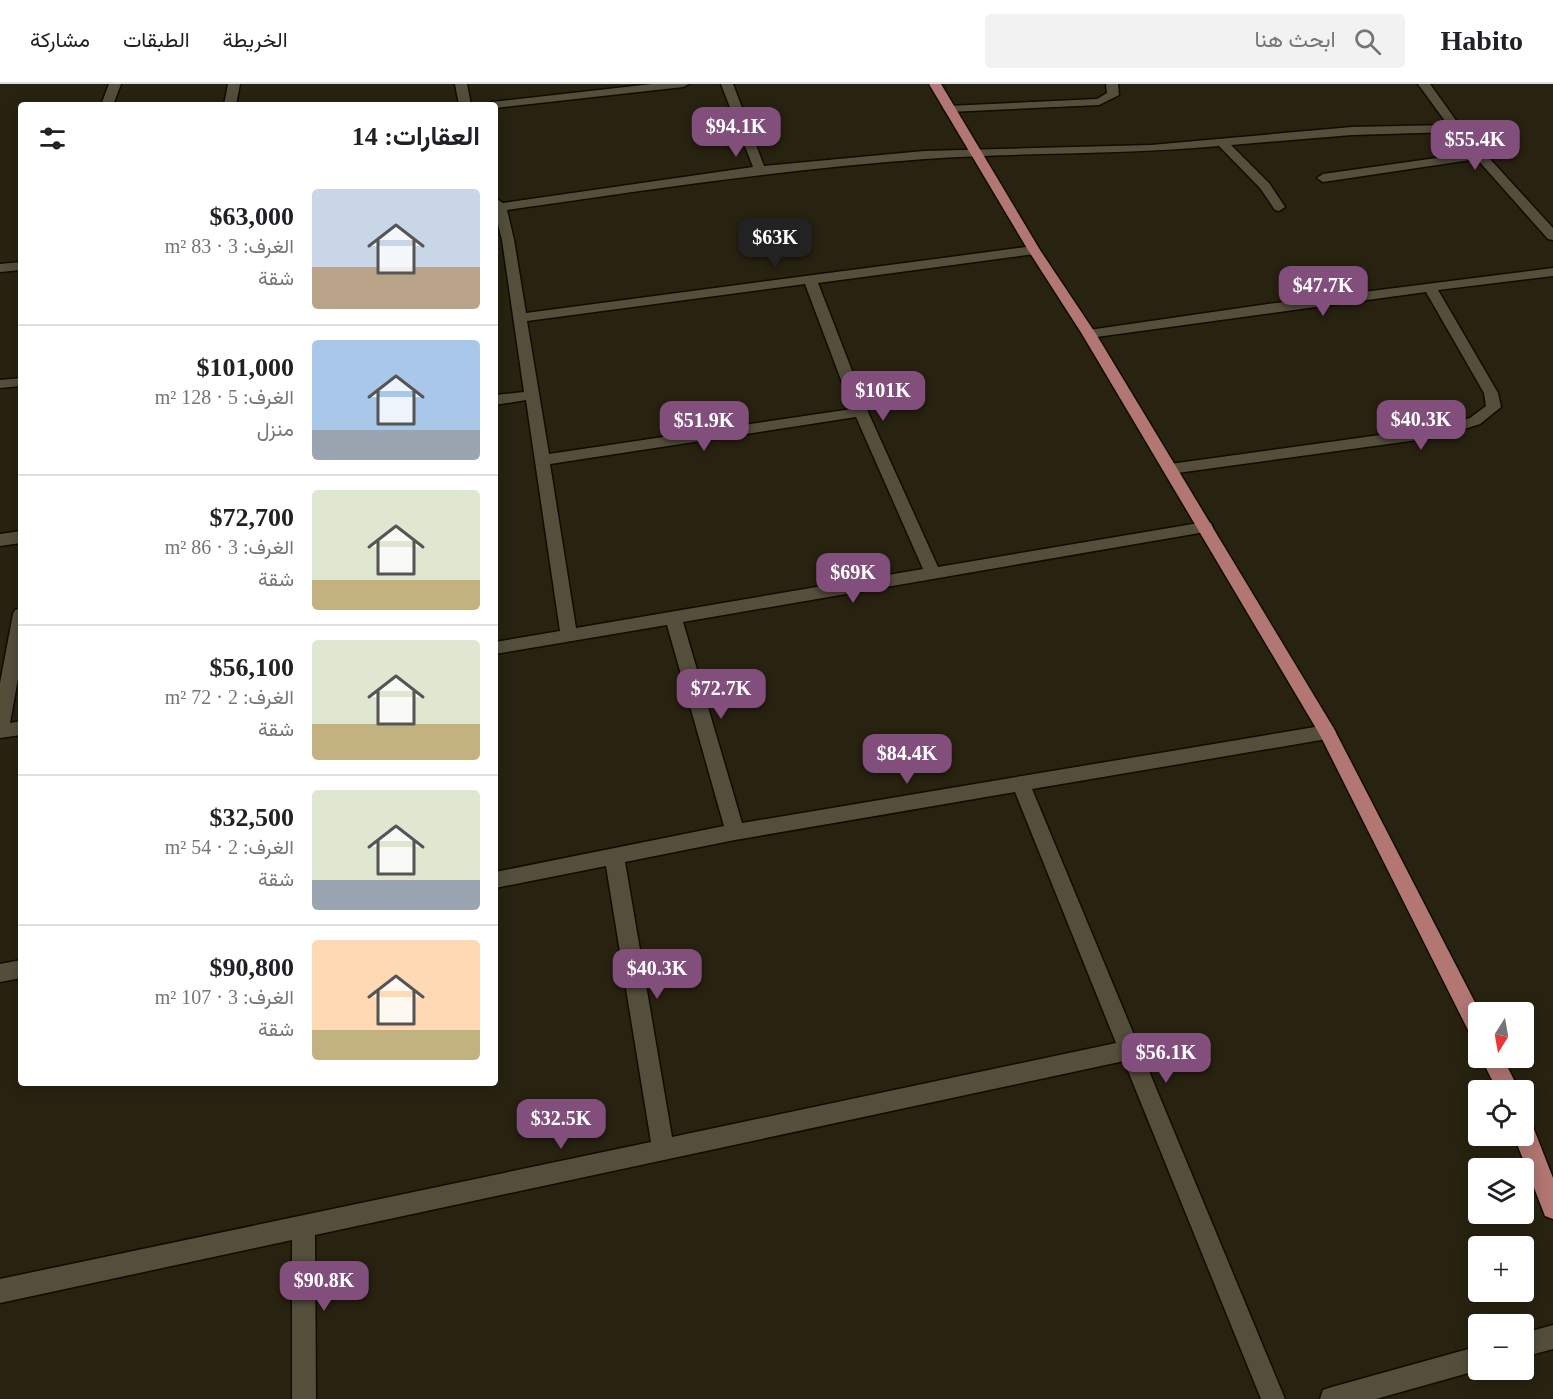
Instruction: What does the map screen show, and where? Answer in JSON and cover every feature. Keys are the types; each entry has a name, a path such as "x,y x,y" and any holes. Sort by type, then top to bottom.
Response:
{"main road":[{"path":"935,84 1034,250 1089,334 1327,732 1468,1009"},
{"path":"1529,1146 1553,1208"}],"street":[{"path":"108,102 115,84"},
{"path":"231,102 234,84"},
{"path":"461,84 464,102"},
{"path":"498,104 683,84"},
{"path":"727,84 760,170"},
{"path":"949,109 1099,102 1113,95 1112,84"},
{"path":"1424,84 1456,128 1553,236"},
{"path":"498,204 760,170 976,152 1151,149 1353,131 1456,128"},
{"path":"1223,144 1265,186 1279,207"},
{"path":"1323,178 1481,156"},
{"path":"500,225 520,318 569,635"},
{"path":"520,318 1034,250"},
{"path":"0,268 18,266"},
{"path":"1089,334 1553,272"},
{"path":"810,280 861,412 933,573"},
{"path":"1170,469 1439,432 1474,421 1494,407 1491,393 1430,288"},
{"path":"0,384 18,382"},
{"path":"498,400 532,395"},
{"path":"542,460 861,412"},
{"path":"498,647 1205,527"},
{"path":"0,540 18,537"},
{"path":"673,617 735,832"},
{"path":"18,631 0,731 18,728"},
{"path":"498,879 735,832 1327,732"},
{"path":"1021,785 1273,1399"},
{"path":"614,856 663,1149"},
{"path":"0,973 18,970"},
{"path":"0,1291 1131,1050"},
{"path":"303,1225 304,1399"},
{"path":"1534,1342 1553,1337"},
{"path":"1332,1399 1468,1361"}]}
